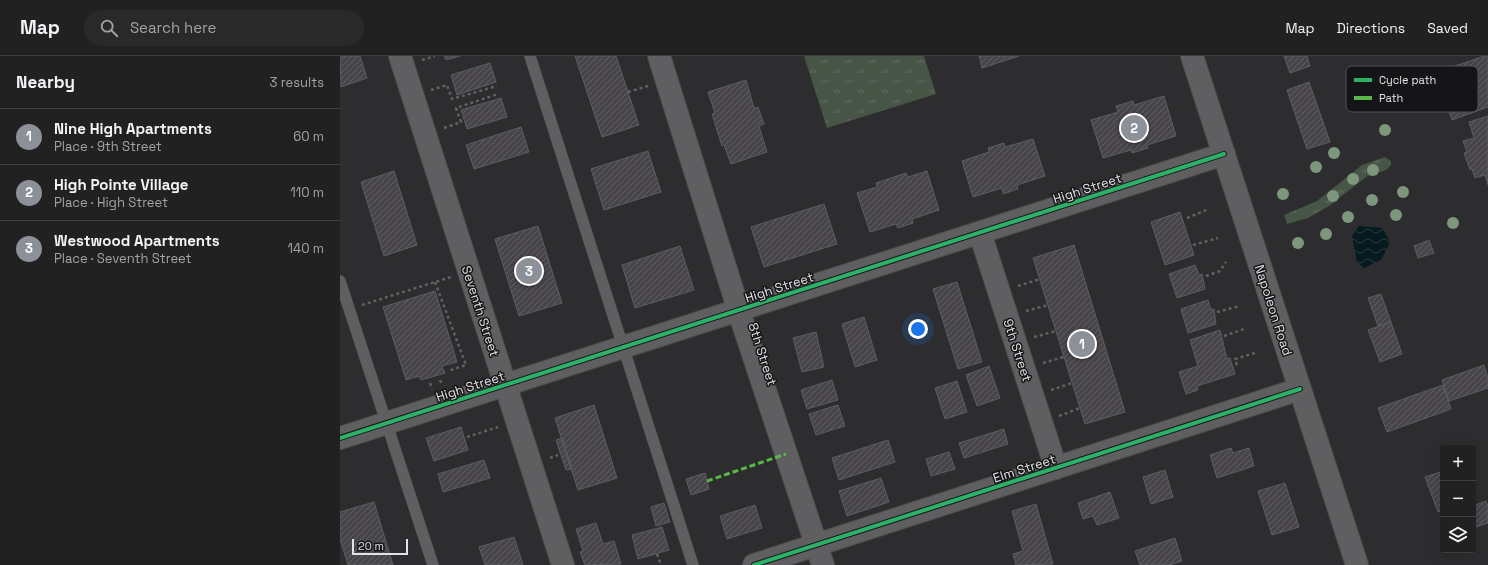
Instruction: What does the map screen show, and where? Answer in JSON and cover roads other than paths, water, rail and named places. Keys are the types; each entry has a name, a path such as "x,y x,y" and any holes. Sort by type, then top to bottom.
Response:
{"street":[{"name":"8th Street","path":"658,56 738,310 820,555"},
{"name":"Napoleon Road","path":"1192,56 1357,565"},
{"name":"Seventh Street","path":"408,59 505,385 563,565"},
{"name":"High Street","path":"340,438 1224,154"},
{"name":"9th Street","path":"980,233 1056,468"},
{"name":"Elm Street","path":"754,565 820,555 1056,468 1300,390"}],"lane":[{"path":"530,56 693,565"},
{"path":"340,281 433,565"}],"water":[{"path":"1359,226 1382,228 1390,242 1381,260 1364,268 1357,262 1352,236"}],"place":[{"name":"High Pointe Village","path":"1134,128"},
{"name":"Westwood Apartments","path":"529,271"},
{"name":"Nine High Apartments","path":"1082,344"}]}
